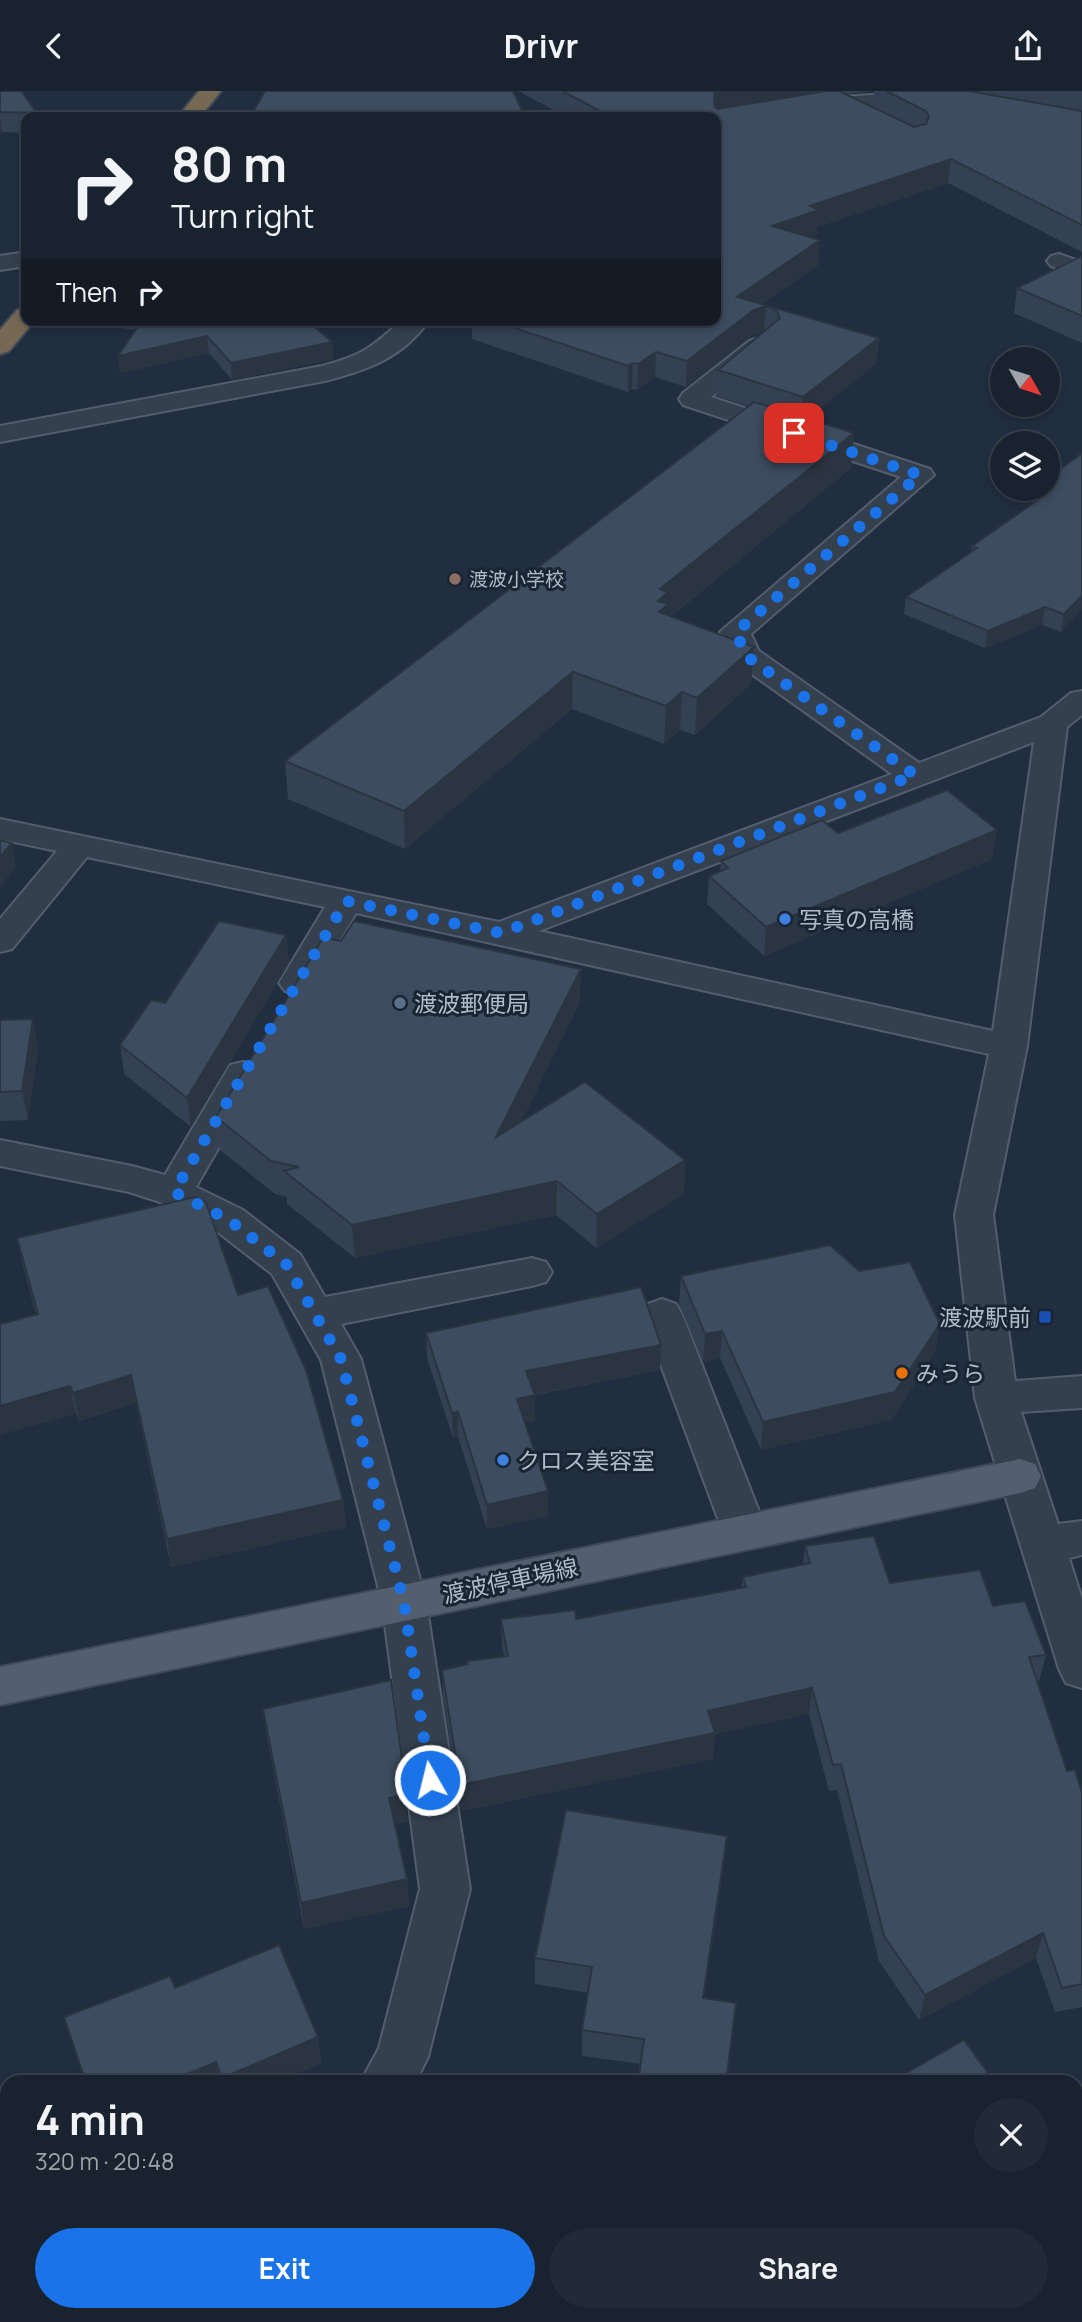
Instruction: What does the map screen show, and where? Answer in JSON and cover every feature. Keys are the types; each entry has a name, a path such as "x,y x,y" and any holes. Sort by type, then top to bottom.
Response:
{"highway":[{"path":"193,112 211,91"},
{"path":"0,346 21,321"}],"main road":[{"name":"渡波停車場線","path":"0,1686 1020,1476"}],"street":[{"path":"721,123 836,99 917,94 942,100"},
{"path":"836,99 880,124"},
{"path":"0,263 21,260"},
{"path":"1059,261 1082,270"},
{"path":"0,434 326,373 365,362 383,351 410,326"},
{"path":"763,342 692,399 920,475 736,632 746,656 915,775"},
{"path":"501,933 1052,724 1082,700"},
{"path":"1052,724 1009,1046 974,1215 996,1398 1020,1476 1063,1541 1082,1669"},
{"path":"0,829 501,933 1009,1046"},
{"path":"0,941 80,845"},
{"path":"284,1006 346,901"},
{"path":"174,1192 263,1041"},
{"path":"0,1153 132,1179 174,1192 229,1220 286,1264 341,1359 404,1602 445,1889 402,2057 391,2075"},
{"path":"316,1314 532,1272"},
{"path":"662,1314 745,1532"},
{"path":"996,1398 1082,1392"}],"building":[{"path":"0,91 21,91 36,112 21,113 0,112"},
{"path":"265,91 513,91 523,112 253,112"},
{"path":"562,91 717,91 714,94 715,107 718,109 839,91 914,127 926,124 929,116 926,111 886,91 969,91 1082,111 1082,225 951,159 810,206 819,210 772,226 820,240 737,297 879,338 803,397 718,370 780,318 776,310 766,306 754,310 687,361 656,352 638,364 628,366 509,326 721,326 721,112 602,112"},
{"path":"1082,256 1082,316 1017,288"},
{"path":"138,326 314,326 332,342 231,363 207,336 118,356"},
{"path":"754,402 854,433 660,589 668,592 658,601 668,604 659,612 754,647 697,698 682,692 666,706 573,672 404,811 285,761"},
{"path":"1082,453 1082,596 1064,614 1045,607 988,631 906,597 977,548 972,546 1036,501 1060,501 1060,469"},
{"path":"947,790 997,830 766,927 709,876 728,868 721,861 822,820 838,833"},
{"path":"0,840 12,843 0,857"},
{"path":"219,921 286,935 187,1098 120,1045 151,1000 165,1003"},
{"path":"354,921 581,969 496,1137 585,1082 685,1160 597,1214 557,1181 352,1225 284,1171 299,1167 271,1161 216,1117 323,938 341,941"},
{"path":"33,1019 22,1091 0,1092 0,1020"},
{"path":"195,1197 206,1202 238,1295 268,1286 306,1370 343,1500 167,1539 131,1375 73,1393 70,1386 0,1406 0,1324 38,1314 17,1238"},
{"path":"830,1245 859,1271 910,1262 940,1324 895,1392 763,1422 722,1331 705,1334 681,1276"},
{"path":"641,1287 661,1345 526,1371 535,1395 517,1399 548,1491 487,1505 458,1412 452,1413 426,1333"},
{"path":"874,1536 890,1583 980,1570 993,1606 1025,1601 1046,1655 1029,1657 1067,1771 1075,1770 1082,1793 1082,1984 1062,1988 1043,1933 925,1995 884,1936 841,1764 833,1765 812,1688 708,1711 715,1733 460,1785 442,1670 468,1664 467,1661 508,1656 501,1619 575,1610 576,1619 746,1587 743,1577 810,1563 805,1546"},
{"path":"391,1680 407,1794 389,1798 407,1879 301,1903 263,1709"},
{"path":"566,1810 727,1836 703,1998 736,2003 727,2075 639,2075 644,2039 582,2030 592,1967 535,1958"},
{"path":"279,1945 318,2037 229,2075 221,2075 216,2062 185,2075 83,2075 64,2017 170,1976 175,1988"},
{"path":"964,2040 989,2075 903,2075"}],"place":[{"name":"渡波小学校","path":"455,579"},
{"name":"写真の高橋","path":"785,919"},
{"name":"渡波郵便局","path":"400,1003"},
{"name":"渡波駅前","path":"1045,1317"},
{"name":"みうら","path":"902,1373"},
{"name":"クロス美容室","path":"503,1460"}],"route":[{"path":"430,1780 404,1602 341,1359 286,1264 229,1220 174,1192 346,901 501,933 915,775 746,656 736,632 920,475 794,433"}]}
